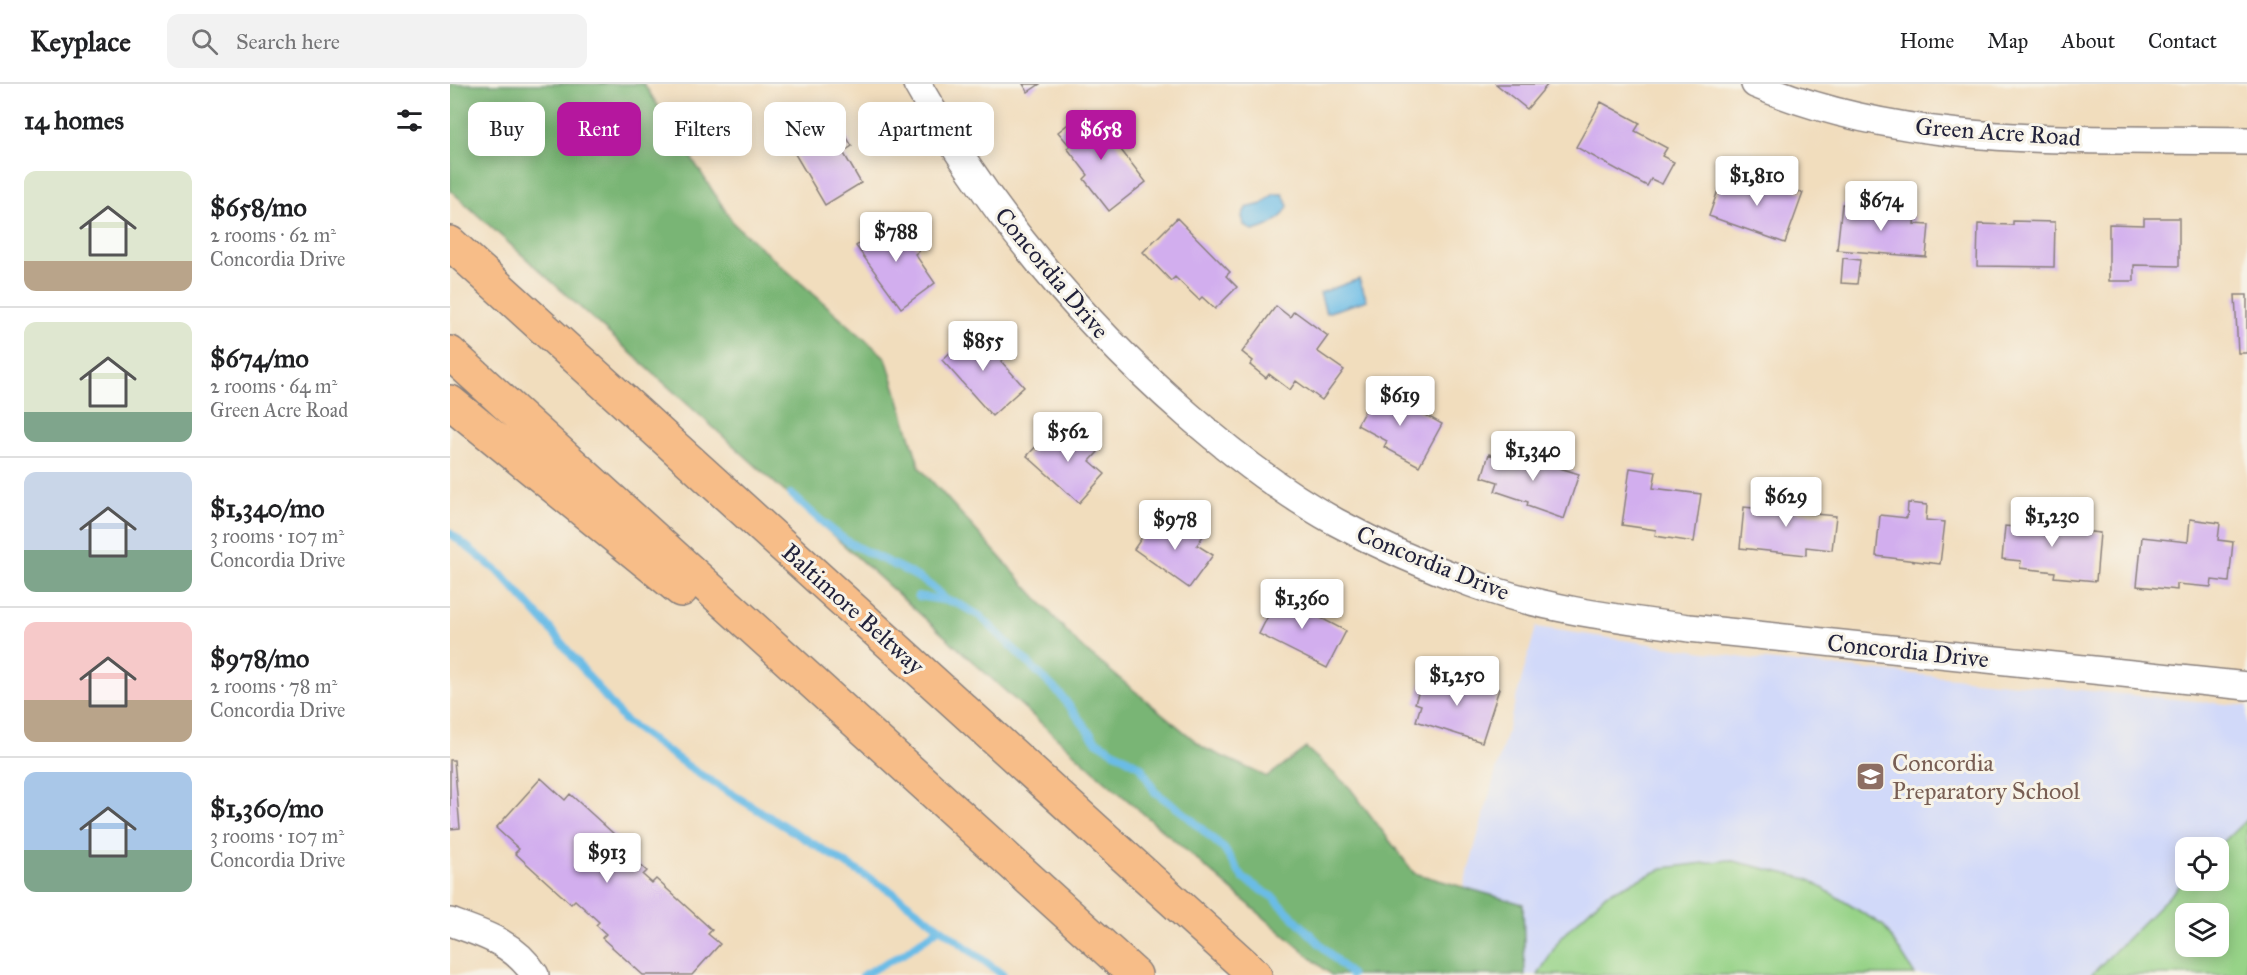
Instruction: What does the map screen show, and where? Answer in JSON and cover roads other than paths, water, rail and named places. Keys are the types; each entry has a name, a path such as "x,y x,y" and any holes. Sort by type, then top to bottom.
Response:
{"highway":[{"name":"Baltimore Beltway","path":"450,243 1255,975"},
{"path":"450,353 1135,975"},
{"path":"450,402 946,804"}],"street":[{"name":"Concordia Drive","path":"918,84 949,140 994,206 1078,310 1119,351 1223,445 1280,487 1335,522 1403,555 1473,584 1537,603 1606,617 1689,628 2247,686"},
{"name":"Green Acre Road","path":"1755,84 1787,98 1864,120 1941,133 2016,137 2247,141"},
{"path":"450,922 497,938 529,965 535,975"}],"water":[{"path":"1274,194 1283,194 1288,206 1282,216 1269,225 1253,231 1244,225 1242,216 1246,208 1262,204"},
{"path":"1359,279 1367,300 1326,313 1320,293"}],"waterway":[{"path":"791,494 844,539 911,573 946,600"},
{"path":"450,533 501,574 547,625 624,720 696,772 892,892 1003,975"},
{"path":"918,596 955,602 980,616 1060,694 1096,741 1141,767 1155,792 1184,813 1224,849 1243,878 1274,898 1351,975"},
{"path":"863,975 903,954 940,928"}],"place":[{"name":"Concordia Preparatory School","path":"1871,777"}]}
